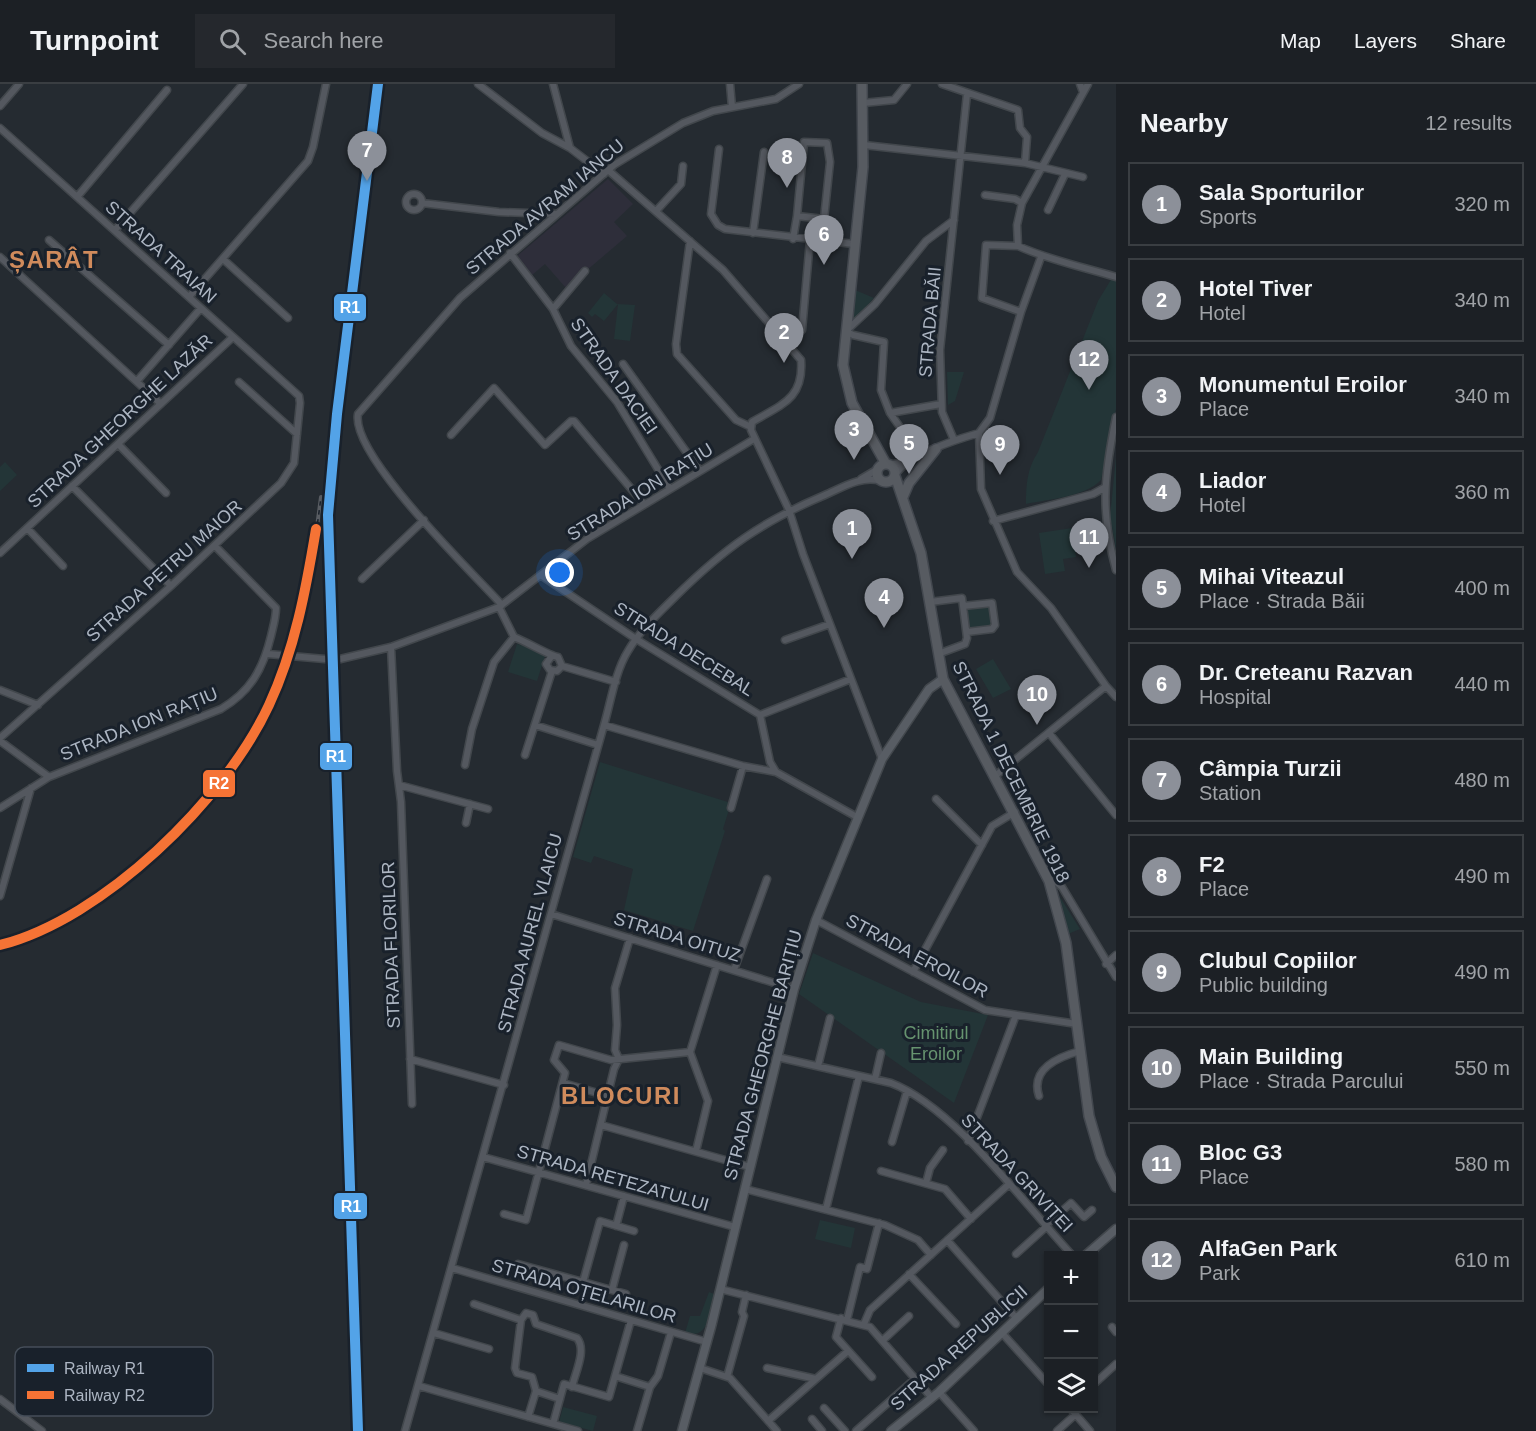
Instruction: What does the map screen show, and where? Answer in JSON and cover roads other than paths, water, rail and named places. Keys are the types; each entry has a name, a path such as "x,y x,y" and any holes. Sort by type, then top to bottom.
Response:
{"main road":[{"path":"862,84 864,145 846,331 844,376 852,403 883,466 877,475 882,482 888,483 895,475"},
{"path":"903,497 909,483 936,449"},
{"name":"STRADA 1 DECEMBRIE 1918","path":"883,466 895,475 921,553 944,679 1049,881 1066,943 1092,1129 1101,1157 1116,1187"},
{"name":"STRADA 1 DECEMBRIE 1918","path":"882,482 890,487 907,510"}],"street":[{"path":"0,106 19,84"},
{"path":"115,230 243,84"},
{"path":"189,297 308,161 312,153 326,84"},
{"path":"478,84 542,134 570,148 606,172 656,211 723,270 789,343 801,360 796,393 752,422 751,427 754,439 789,510 882,759"},
{"path":"554,84 570,148"},
{"path":"730,84 732,107"},
{"name":"STRADA AVRAM IANCU","path":"424,520 378,466 366,447 357,421 367,401 441,317 510,253 606,172 683,123 732,107 776,99 799,84"},
{"path":"863,103 889,101 898,97 907,84"},
{"path":"942,84 1018,110 1020,128 1027,137 1025,163"},
{"path":"1080,84 1083,92"},
{"path":"1018,246 1017,225 1022,203 1041,165 1088,84"},
{"path":"77,197 166,90"},
{"name":"STRADA BĂII","path":"954,440 945,423 941,404 940,350 967,94"},
{"name":"STRADA TRAIAN","path":"0,128 299,399"},
{"path":"793,239 804,141 827,143 830,164 824,219 796,216"},
{"path":"864,145 1041,165 1065,174 1083,177"},
{"path":"719,149 711,214 718,225 725,229 793,239 854,244"},
{"path":"753,233 764,152"},
{"path":"656,211 681,184 682,166"},
{"path":"1048,210 1065,174"},
{"path":"985,195 1015,198 1022,203"},
{"path":"422,203 499,212 556,214"},
{"path":"902,430 890,413 881,390 884,342 853,335 846,331 875,304 926,241 954,220"},
{"path":"49,240 169,345"},
{"path":"789,343 802,330 810,240"},
{"path":"690,241 676,344 677,354 736,420 751,427"},
{"path":"1020,312 982,298 986,245 1018,246 1041,256 1116,277"},
{"name":"STRADA DACIEI","path":"510,253 552,309 571,346 617,402 670,489"},
{"path":"883,466 910,460 954,440 979,433 990,418 1020,312 1041,256"},
{"path":"0,257 161,404"},
{"path":"223,259 288,318"},
{"path":"552,309 585,271"},
{"path":"137,381 201,308"},
{"name":"STRADA GHEORGHE LAZĂR","path":"0,553 233,337"},
{"path":"623,364 700,471"},
{"path":"239,382 297,435"},
{"path":"451,435 494,388 546,445 571,421 574,421 644,504"},
{"name":"STRADA PETRU MAIOR","path":"0,739 215,546 288,475 294,464 299,399"},
{"path":"890,413 941,404"},
{"path":"1116,417 1104,488 1108,540 1116,570"},
{"path":"979,433 981,489 1017,572 1050,608 1116,697"},
{"name":"STRADA ION RAȚIU","path":"0,808 49,777 221,709 243,693 254,680 268,654 336,660 391,647 501,606 587,539 754,439"},
{"path":"118,444 166,493"},
{"path":"895,475 910,460"},
{"name":"STRADA AUREL VLAICU","path":"405,1431 626,653 636,639 710,562 736,542 789,510 858,481 883,466"},
{"path":"858,481 874,479 882,482"},
{"path":"72,486 171,586"},
{"path":"993,521 1093,494 1104,488"},
{"path":"362,579 424,520 501,606 514,637 537,646 551,657 560,658 562,666"},
{"path":"27,528 63,566"},
{"path":"215,546 276,608 268,654"},
{"name":"STRADA DECEBAL","path":"542,576 636,639 760,715 770,762 776,772"},
{"path":"930,602 962,598 967,632 965,644 938,654"},
{"path":"963,606 992,603 995,625 992,629 967,632"},
{"path":"785,640 830,624"},
{"path":"465,765 472,729 494,662 514,637"},
{"name":"STRADA FLORILOR","path":"391,647 412,1104"},
{"path":"551,657 546,664 552,671"},
{"path":"562,666 616,682"},
{"path":"552,671 559,670 562,666"},
{"path":"525,755 552,671"},
{"path":"760,715 851,679"},
{"name":"STRADA GHEORGHE BARIȚIU","path":"682,1431 707,1342 794,989 816,920 882,759 929,689 944,679"},
{"path":"995,776 1108,687 1116,684"},
{"path":"0,690 38,705"},
{"path":"604,724 743,766 776,772 857,816"},
{"path":"535,725 598,745"},
{"path":"1049,733 1116,815"},
{"path":"0,739 49,777"},
{"path":"731,808 743,766"},
{"path":"399,784 488,809"},
{"path":"0,896 31,788"},
{"path":"936,799 982,845"},
{"path":"466,823 470,804"},
{"path":"913,972 992,826 1015,812"},
{"path":"735,970 767,879"},
{"path":"1049,881 1056,882 1062,887 1106,964 1116,977"},
{"name":"STRADA OITUZ","path":"551,914 794,989"},
{"name":"STRADA EROILOR","path":"816,920 985,1010 1077,1024"},
{"path":"586,1185 608,1096 620,1059 615,1050 617,1025 615,988 630,938"},
{"path":"1106,964 1116,955"},
{"path":"696,1151 708,1101 690,1052 717,965"},
{"path":"968,1141 1016,1015"},
{"path":"818,1066 830,1018"},
{"path":"504,1214 526,1220 565,1073 555,1060 559,1044 612,1060 690,1052"},
{"path":"1039,1096 1036,1087 1038,1076 1059,1058 1080,1051"},
{"path":"875,1079 881,1053"},
{"name":"STRADA GRIVIȚEI","path":"777,1057 875,1079 907,1091 955,1125 1068,1251"},
{"path":"411,1059 504,1085"},
{"path":"826,1209 859,1076"},
{"path":"563,1083 608,1096"},
{"path":"892,1142 907,1091"},
{"path":"601,1125 750,1167"},
{"path":"926,1183 930,1168 943,1150"},
{"name":"STRADA RETEZATULUI","path":"483,1157 735,1227"},
{"path":"882,1171 945,1189 971,1219"},
{"path":"864,1324 870,1310 1008,1185"},
{"path":"745,1189 879,1223 905,1232 918,1240 931,1255"},
{"path":"616,1226 624,1196"},
{"path":"1016,1254 1071,1203 1084,1216 1092,1210"},
{"path":"583,1282 600,1221 634,1231"},
{"path":"872,1377 836,1337 860,1267 867,1269 879,1223"},
{"path":"1090,1251 1116,1229"},
{"path":"947,1240 1017,1319"},
{"path":"612,1290 624,1245"},
{"path":"519,1264 626,1294"},
{"name":"STRADA OȚELARILOR","path":"452,1269 707,1342"},
{"path":"909,1274 956,1324"},
{"path":"720,1289 870,1327 915,1379 974,1431"},
{"name":"STRADA REPUBLICII","path":"891,1431 935,1395 1044,1293"},
{"path":"727,1377 744,1316 742,1312 746,1295"},
{"path":"474,1304 521,1320"},
{"path":"528,1417 536,1391 532,1377 517,1373 514,1368 523,1315 533,1315 536,1324 577,1338 581,1343 572,1387"},
{"path":"882,1341 909,1316"},
{"path":"553,1424 564,1384 609,1397 631,1320"},
{"path":"434,1332 489,1349"},
{"path":"637,1431 650,1387 658,1376 671,1332"},
{"path":"1002,1333 1044,1380"},
{"path":"768,1421 848,1351"},
{"path":"1098,1380 1116,1364"},
{"path":"700,1368 727,1377 777,1431"},
{"path":"767,1368 816,1379"},
{"path":"615,1376 650,1387"},
{"path":"856,1431 915,1379"},
{"path":"419,1386 578,1431"},
{"path":"536,1391 560,1399"},
{"path":"0,1399 15,1410"},
{"path":"824,1408 845,1431"},
{"path":"1058,1431 1076,1414 1090,1431"},
{"path":"22,1416 42,1431"},
{"path":"812,1419 822,1431"}],"railway":[{"path":"358,1431 328,515 337,414 378,84"},
{"path":"0,945 46,928 91,903 134,871 175,833 212,791 244,747 270,701 295,638 309,578 321,497"}],"rail line":[{"name":"R1","path":"358,1431 328,515 337,414 378,84"},
{"name":"R2","path":"0,945 39,931 79,910 119,883 157,851 192,816 223,779 249,742 278,684 299,618 316,529"}],"place":[{"name":"Câmpia Turzii","path":"367,181"},
{"name":"F2","path":"787,188"},
{"name":"Dr. Creteanu Razvan","path":"824,265"},
{"name":"Hotel Tiver","path":"784,363"},
{"name":"AlfaGen Park","path":"1089,390"},
{"name":"Monumentul Eroilor","path":"854,460"},
{"name":"Mihai Viteazul","path":"909,474"},
{"name":"Clubul Copiilor","path":"1000,475"},
{"name":"Sala Sporturilor","path":"852,559"},
{"name":"Bloc G3","path":"1089,568"},
{"name":"Liador","path":"884,628"},
{"name":"Main Building","path":"1037,725"}],"district":[{"name":"ȘARÂT","path":"54,260"},
{"name":"BLOCURI","path":"621,1096"}],"park label":[{"name":"Cimitirul Eroilor","path":"936,1043"}]}
